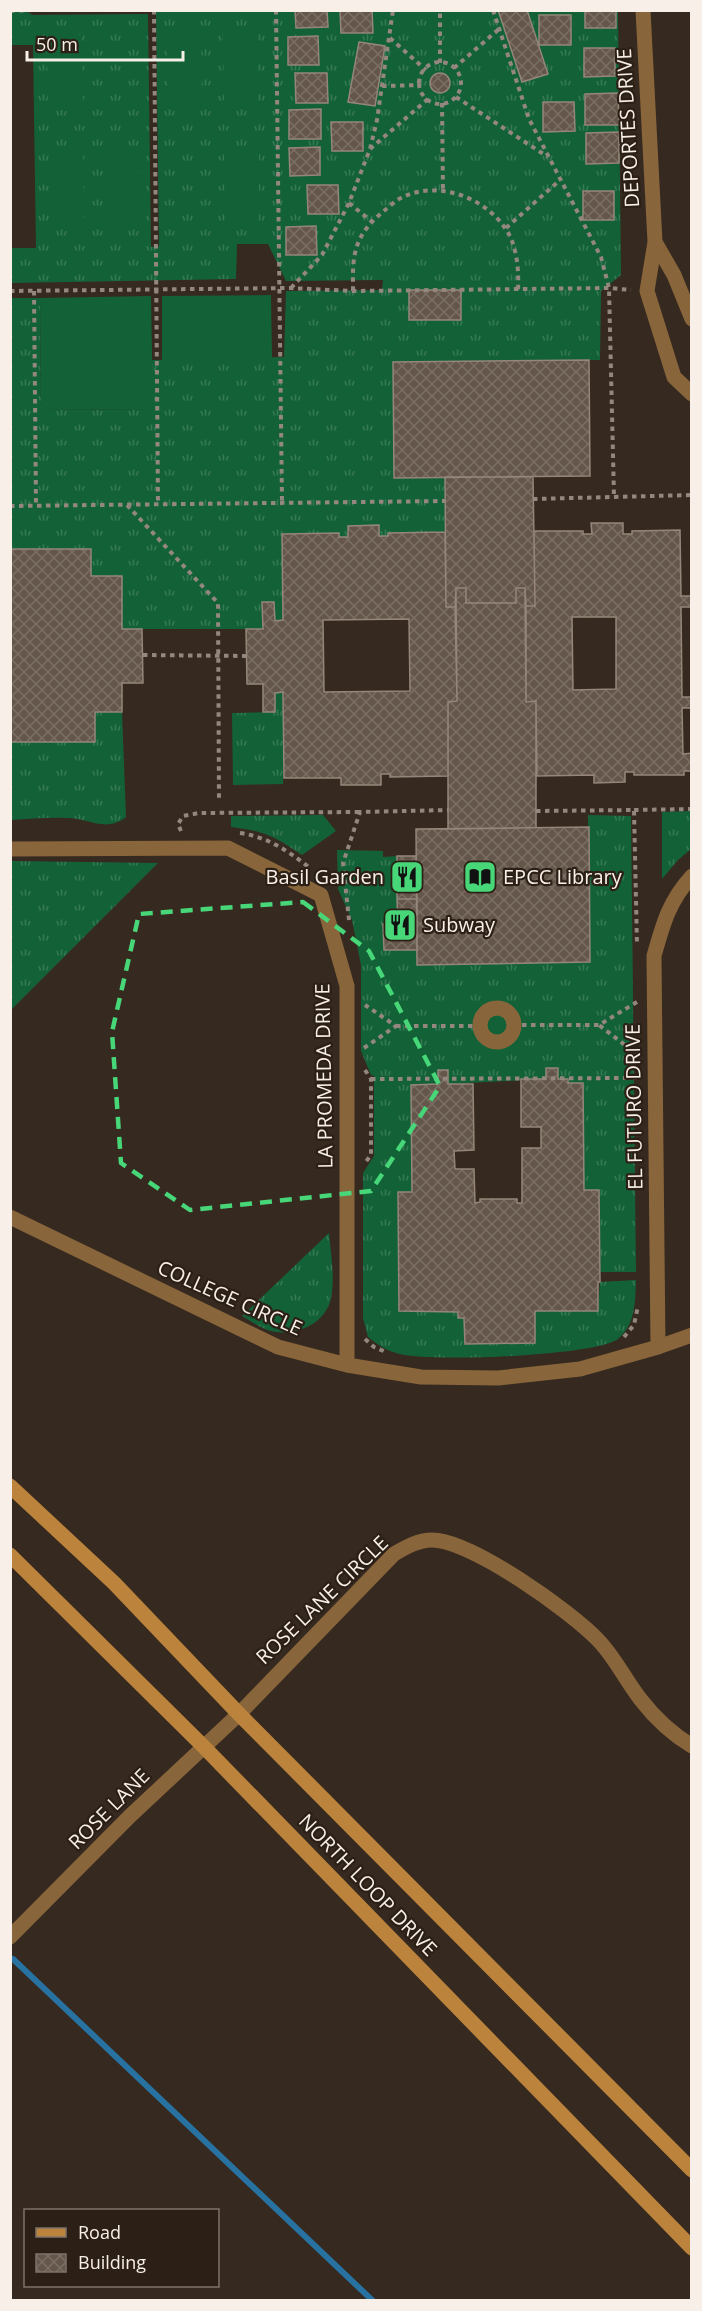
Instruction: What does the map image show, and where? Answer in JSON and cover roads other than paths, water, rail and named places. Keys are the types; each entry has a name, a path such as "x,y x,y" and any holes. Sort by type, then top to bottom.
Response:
{"main road":[{"name":"NORTH LOOP DRIVE","path":"10,1486 114,1583 239,1713 690,2166"},
{"name":"NORTH LOOP DRIVE","path":"10,1555 203,1746 692,2248"}],"street":[{"name":"DEPORTES DRIVE","path":"643,10 655,242 647,291 674,377 692,394"},
{"name":"DEPORTES DRIVE","path":"655,242 674,275 692,319"},
{"name":"LA PROMEDA DRIVE","path":"10,849 228,848 321,895 347,986 347,1365"},
{"name":"EL FUTURO DRIVE","path":"658,1347 654,956 667,913 677,893 692,876"},
{"path":"497,1009 508,1013 513,1025 508,1038 496,1042 485,1037 480,1026 487,1012 497,1009"},
{"name":"COLLEGE CIRCLE","path":"10,1217 278,1347 347,1365 421,1377 498,1378 580,1369 692,1335"},
{"name":"ROSE LANE CIRCLE","path":"239,1713 394,1554 409,1545 432,1540 444,1541 464,1549 498,1567 571,1615 598,1640 617,1662 641,1700 661,1723 692,1746"},
{"name":"ROSE LANE","path":"10,1937 130,1816 239,1713"}],"waterway":[{"path":"13,1959 372,2300"}],"place":[{"name":"Basil Garden","path":"407,877"},
{"name":"EPCC Library","path":"480,877"},
{"name":"Subway","path":"400,925"}]}
